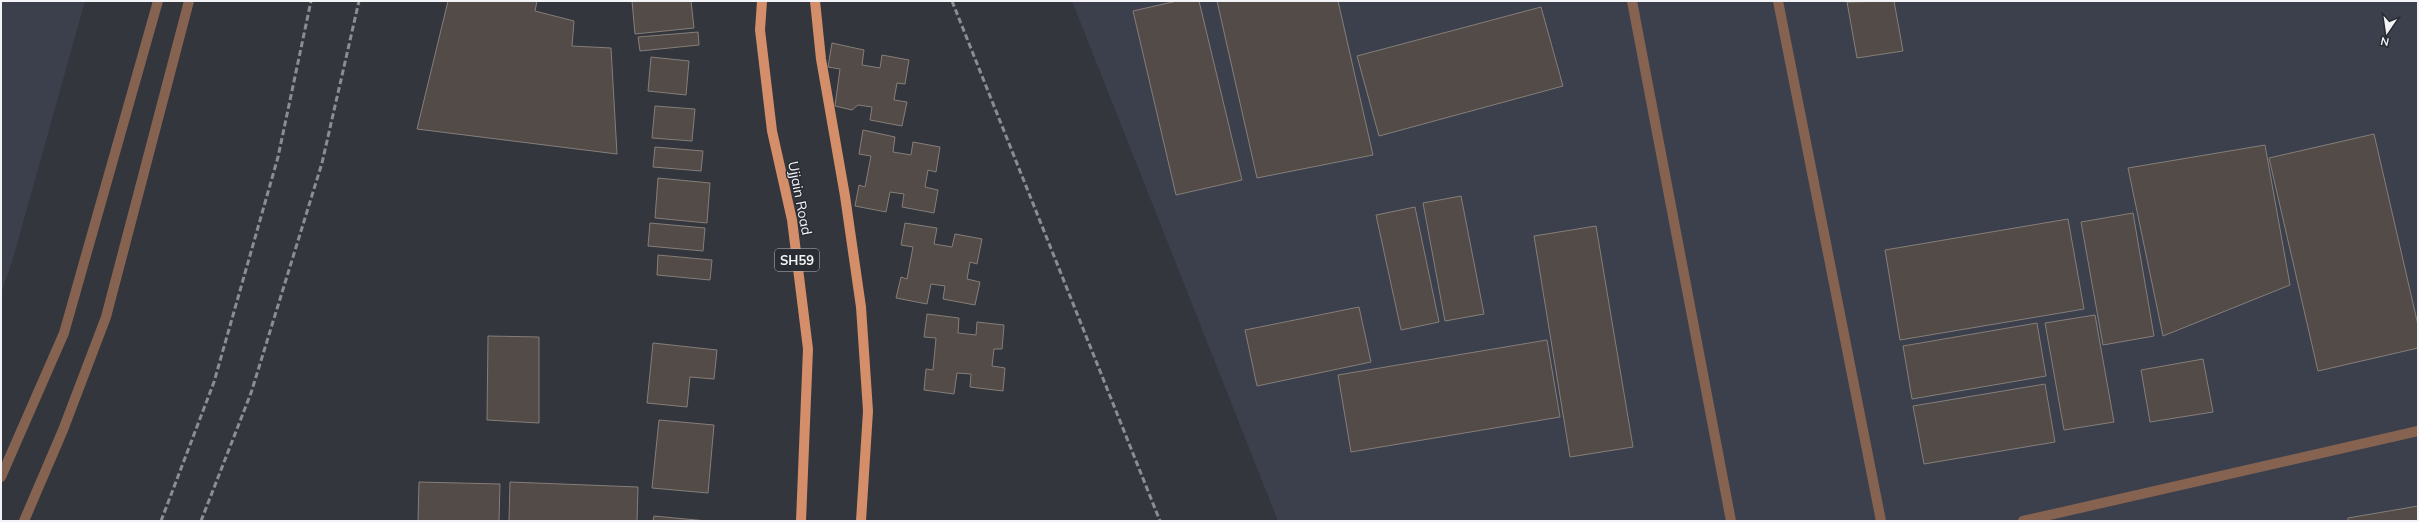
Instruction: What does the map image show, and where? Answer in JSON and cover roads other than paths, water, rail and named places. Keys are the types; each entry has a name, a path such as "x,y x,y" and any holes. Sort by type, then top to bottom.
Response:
{"main road":[{"name":"Ujjain Road","path":"762,1 760,30 772,131 792,220 808,349 802,521"},
{"path":"815,1 821,59 845,196 861,307 868,410 861,521"}],"street":[{"path":"1,477 64,334 158,1"},
{"path":"24,521 63,430 106,317 189,1"},
{"path":"1632,1 1731,521"},
{"path":"1778,1 1881,521"},
{"path":"2023,521 2418,431"}],"railway":[{"path":"161,521 214,382 278,157 311,1"},
{"path":"201,521 251,393 322,163 359,1"},
{"path":"952,1 1160,521"}]}
